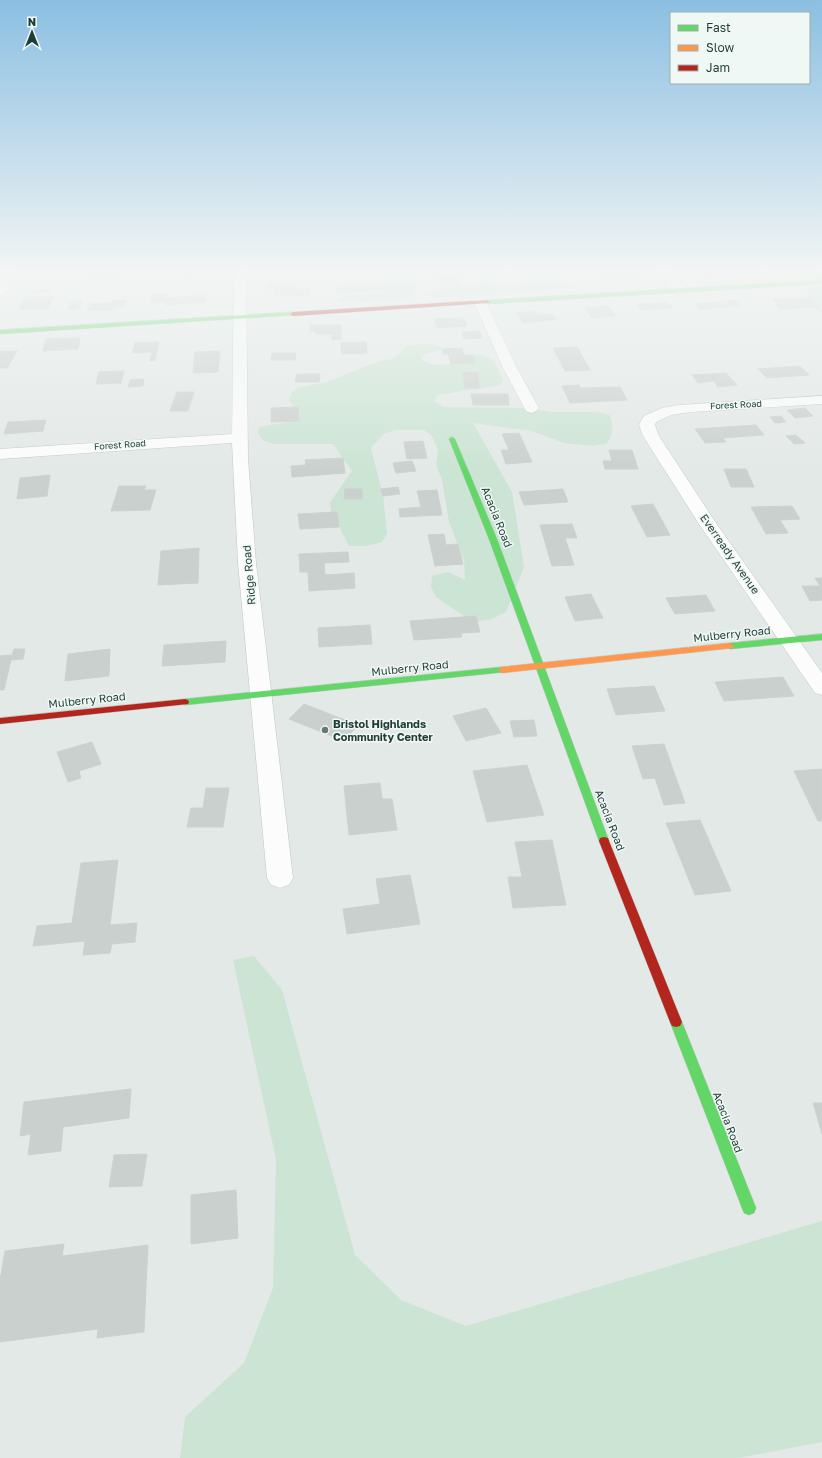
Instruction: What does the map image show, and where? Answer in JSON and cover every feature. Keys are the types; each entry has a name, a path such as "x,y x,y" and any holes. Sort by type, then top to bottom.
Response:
{"street":[{"name":"Ridge Road","path":"241,338 240,459 247,563 262,694 280,878"},
{"path":"496,338 531,408"},
{"name":"Forest Road","path":"650,418 672,411 701,407 822,400"},
{"name":"Everready Avenue","path":"650,418 647,425 651,436 708,524 822,688"},
{"name":"Forest Road","path":"0,454 240,438"},
{"name":"Acacia Road","path":"452,440 493,539 585,791 749,1208"},
{"name":"Mulberry Road","path":"0,721 822,637"}],"green space":[{"path":"423,344 435,345 444,349 422,355 422,360 432,364 442,365 468,356 484,355 494,362 503,379 501,385 437,395 435,401 443,407 523,408 553,412 596,412 610,415 612,430 609,440 606,444 593,446 564,443 529,430 473,423 512,492 524,567 506,612 492,619 473,622 436,597 431,587 432,576 448,572 465,580 464,560 449,522 442,480 436,464 438,450 432,436 424,430 395,430 384,434 371,448 383,496 387,533 382,542 366,546 349,546 331,511 330,502 352,471 333,444 274,444 263,440 258,434 259,427 288,422 298,417 289,399 292,392 300,387 327,382 371,364 395,358 407,346"},
{"path":"254,956 282,990 355,1255 401,1300 466,1326 822,1221 822,1442 738,1458 180,1458 185,1417 244,1363 273,1288 276,1159 233,960"}],"building":[{"path":"80,338 78,349 43,351 46,339"},
{"path":"332,338 341,338 341,339 332,340"},
{"path":"159,342 155,360 150,361 152,352 132,353 135,343"},
{"path":"366,342 367,353 342,354 341,343"},
{"path":"577,347 590,370 565,371 553,348"},
{"path":"462,348 464,355 473,355 475,363 451,364 448,354 443,354 442,349"},
{"path":"0,351 17,351 7,368 0,368"},
{"path":"220,351 218,372 193,373 195,352"},
{"path":"272,353 296,353 295,360 271,360"},
{"path":"800,366 809,375 767,378 758,369"},
{"path":"124,371 121,383 96,384 99,372"},
{"path":"463,372 478,372 479,388 465,388"},
{"path":"726,373 737,385 718,387 714,381 698,383 692,375"},
{"path":"297,374 320,374 319,382 295,382"},
{"path":"144,379 143,386 128,387 130,380"},
{"path":"579,385 580,388 620,387 627,400 570,403 562,386"},
{"path":"177,392 194,392 188,411 170,411"},
{"path":"471,394 508,394 509,405 473,405"},
{"path":"298,407 299,421 271,422 271,408"},
{"path":"805,408 813,416 795,418 787,410"},
{"path":"781,416 786,422 775,423 770,417"},
{"path":"46,420 43,431 4,434 8,422"},
{"path":"756,425 764,435 723,438 726,442 705,443 695,429"},
{"path":"519,433 532,462 506,464 501,450 509,450 502,434"},
{"path":"796,435 805,443 794,444 786,436"},
{"path":"423,441 427,458 407,459 404,442"},
{"path":"609,450 632,450 638,469 605,469 603,461 612,461"},
{"path":"343,458 345,473 292,477 291,466 306,465 305,460"},
{"path":"412,461 416,471 396,473 393,463"},
{"path":"724,469 746,469 754,487 731,487"},
{"path":"50,475 47,496 17,499 20,478"},
{"path":"119,486 146,486 144,490 156,490 150,510 111,511"},
{"path":"398,487 400,494 383,496 381,489"},
{"path":"345,489 362,489 362,499 344,499"},
{"path":"563,489 568,502 524,505 519,492"},
{"path":"437,490 442,515 400,517 399,509 421,507 417,491"},
{"path":"653,504 670,535 647,537 631,506"},
{"path":"792,506 800,519 780,520 788,533 766,534 751,507"},
{"path":"337,512 339,527 300,529 298,514"},
{"path":"572,524 577,538 565,538 574,565 552,566 540,525"},
{"path":"444,534 446,545 458,544 463,564 435,566 428,535"},
{"path":"199,548 198,583 158,585 161,551"},
{"path":"348,552 349,562 324,563 325,575 354,573 355,588 309,591 308,572 300,572 299,554"},
{"path":"815,578 822,578 822,600 810,601 802,586 820,586"},
{"path":"591,594 603,618 575,621 565,597"},
{"path":"706,595 715,611 675,614 666,598"},
{"path":"476,616 480,632 461,633 462,637 414,640 410,621"},
{"path":"370,625 372,644 319,647 318,628"},
{"path":"226,641 225,662 162,666 164,645"},
{"path":"14,649 25,649 23,659 11,660 4,690 0,690 0,656 12,655"},
{"path":"110,649 109,676 65,681 68,654"},
{"path":"783,677 794,696 724,701 715,682"},
{"path":"654,686 665,711 616,715 607,689"},
{"path":"304,704 358,725 344,741 289,719"},
{"path":"486,708 501,733 466,741 453,716"},
{"path":"534,720 537,736 514,737 510,721"},
{"path":"92,742 101,764 79,771 81,778 68,782 57,752"},
{"path":"664,744 685,803 664,805 655,778 643,779 632,746"},
{"path":"527,765 544,815 487,822 473,771"},
{"path":"822,769 822,821 818,821 794,771"},
{"path":"380,783 382,799 392,799 397,830 349,835 344,786"},
{"path":"206,788 229,788 223,827 187,827 191,808 203,808"},
{"path":"700,820 731,891 695,895 666,823"},
{"path":"552,840 566,905 513,908 508,877 522,877 515,842"},
{"path":"118,860 110,925 137,923 135,942 112,944 110,953 83,955 85,941 33,946 37,926 72,923 81,863"},
{"path":"410,875 420,924 347,934 343,909 380,904 376,879"},
{"path":"131,1089 129,1118 63,1127 61,1151 28,1155 31,1134 20,1136 24,1102"},
{"path":"813,1103 822,1103 822,1134"},
{"path":"147,1154 142,1186 109,1187 114,1155"},
{"path":"236,1190 238,1238 191,1244 191,1195"},
{"path":"64,1244 62,1256 148,1245 144,1332 97,1338 98,1329 0,1342 0,1276 5,1251"}],"traffic: fast":[{"path":"452,439 493,539 604,841"},
{"path":"730,646 822,637"},
{"path":"185,702 502,670"},
{"path":"676,1022 749,1208"}],"traffic: slow":[{"path":"502,670 730,646"}],"traffic: jam":[{"path":"0,721 185,702"},
{"path":"604,841 676,1022"}],"place":[{"name":"Bristol Highlands Community Center","path":"325,730"}]}
